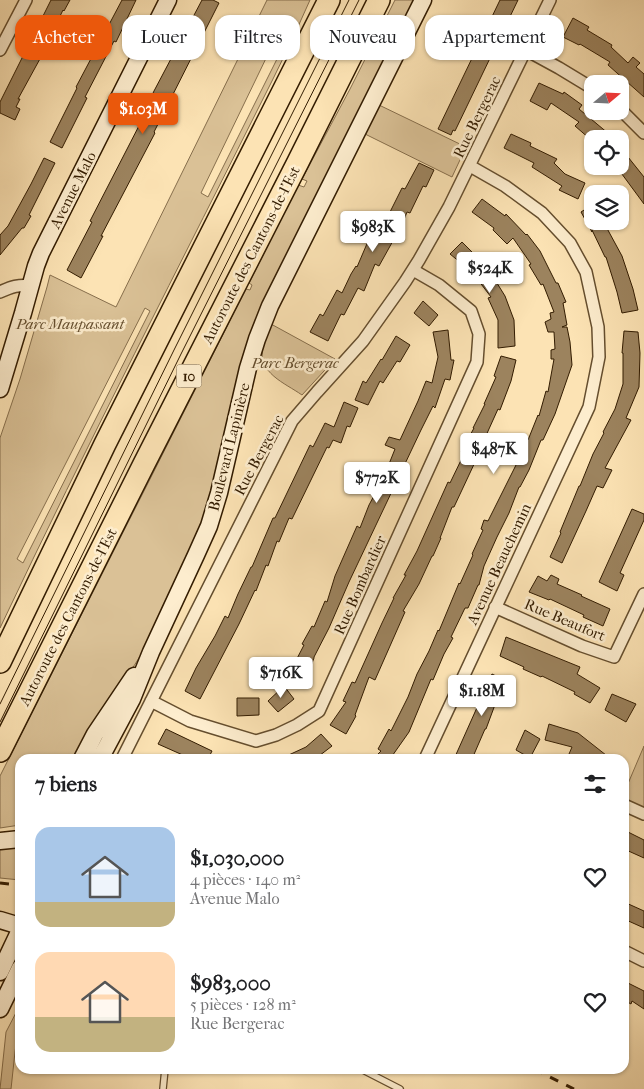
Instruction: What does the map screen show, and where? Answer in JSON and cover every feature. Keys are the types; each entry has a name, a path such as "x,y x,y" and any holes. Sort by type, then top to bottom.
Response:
{"highway":[{"name":"Autoroute des Cantons-de-l'Est","path":"0,751 379,0"},
{"path":"0,662 101,453 325,5"}],"main road":[{"name":"Avenue Malo","path":"0,389 24,313 40,253 168,0"},
{"name":"Boulevard Lapinière","path":"103,754 132,699 212,516 222,482 248,368 270,306 423,0"},
{"name":"Boulevard Lapinière","path":"85,754 99,728 151,652"},
{"path":"0,841 15,840"},
{"path":"0,920 15,924"},
{"path":"0,972 15,940"},
{"path":"0,1009 15,978"}],"street":[{"path":"0,50 26,0"},
{"name":"Rue Bergerac","path":"543,15 550,0"},
{"name":"Rue Bergerac","path":"124,754 292,421 356,349 413,270 438,228 470,166 521,60"},
{"path":"544,60 584,83"},
{"path":"629,118 644,133"},
{"name":"Avenue Beauchemin","path":"428,754 495,606 589,407 599,357 598,327 586,272 570,243 542,214 504,186 470,166"},
{"name":"Rue Bombardier","path":"151,701 190,722 256,741 276,735 297,725 319,711 477,362 479,334 471,311 439,285 413,270"},
{"path":"0,292 16,286 31,286"},
{"name":"Rue Beaufort","path":"495,606 582,646 614,656 644,594"},
{"path":"629,807 644,814"},
{"path":"629,954 644,961"}],"lane":[{"path":"163,1089 164,1074"},
{"path":"371,1074 400,1089"}],"green space":[{"path":"267,0 310,0 300,22 300,15 260,15"},
{"path":"395,0 414,0 406,15 387,15"},
{"name":"Parc Maupassant","path":"237,60 265,60 201,193 208,197 276,60 282,60 100,422 0,628 0,438 20,379 50,275 116,307","holes":["145,308 150,311 23,563 17,559"]},
{"path":"365,60 384,60 267,293 261,308 201,525 144,650 78,754 15,754 15,826 0,828 0,776 246,289 250,290 252,285 249,283 298,185 304,187 307,181 302,179"},
{"path":"379,105 466,147 452,177 365,134"},
{"name":"Parc Bergerac","path":"271,324 335,359 302,395 274,376 264,364 262,356 263,347"},
{"path":"644,746 644,812 629,804 629,781"},
{"path":"15,847 15,880 0,878 0,848"},
{"path":"15,1015 15,1052 11,1089 0,1089 6,1032"}],"building":[{"path":"51,0 70,0 61,15 44,15"},
{"path":"122,0 136,0 129,15 122,15 122,29 116,42 114,41 112,45 112,19"},
{"path":"202,0 213,0 219,3 205,31 205,15 194,15"},
{"path":"500,0 518,0 511,15 493,15"},
{"path":"573,18 589,27 587,30 612,45 611,47 628,63 633,57 640,63 636,67 644,74 644,97 629,84 629,75 619,75 608,65 610,62 580,44 564,38"},
{"path":"21,60 39,60 18,99 20,99 16,107 20,109 15,120 0,113 0,102"},
{"path":"90,60 104,60 62,148 50,142"},
{"path":"170,60 190,60 81,278 67,270 143,118 154,91"},
{"path":"471,60 489,60 455,131 453,130 451,135 438,129"},
{"path":"539,83 563,94 564,92 582,105 579,109 584,113 584,120 592,120 604,130 584,130 584,134 575,126 579,122 551,103 547,110 530,101"},
{"path":"511,134 531,143 530,146 557,159 554,163 565,174 585,183 578,199 559,190 562,186 532,167 534,163 504,148"},
{"path":"44,158 55,163 29,215 31,216 24,228 0,255 0,235 8,226"},
{"path":"629,158 644,177 644,204 623,175 629,175"},
{"path":"419,163 434,170 426,187 423,186 410,213 407,212 396,240 394,239 379,266 375,264 364,291 358,288 344,315 341,314 328,341 310,332 320,314 323,316 337,290 342,293 351,274 357,267 369,239 377,243 402,188 405,189"},
{"path":"482,199 505,216 506,214 527,234 540,251 556,283 558,283 566,302 563,303 567,325 562,327 567,327 572,365 555,414 519,487 484,566 479,585 468,608 465,608 433,680 431,679 409,732 394,754 378,754 381,751 378,749 389,729 391,731 439,631 473,555 483,530 481,529 484,520 488,521 519,459 526,439 528,440 539,416 546,391 548,392 554,359 551,359 551,350 555,349 554,332 548,332 545,322 551,319 550,313 554,312 543,284 541,285 529,265 531,264 513,238 507,244 493,230 494,228 472,212"},
{"path":"592,230 608,230 622,256 638,310 622,313 605,257"},
{"path":"462,242 487,267 505,296 514,320 515,346 498,348 498,320 488,298 491,297 472,272 450,254"},
{"path":"423,301 438,315 429,326 414,313"},
{"path":"448,330 451,360 454,360 450,380 445,379 435,408 433,406 421,430 314,657 306,679 290,672 304,645 302,644 312,626 314,627 325,601 327,602 335,576 357,526 360,528 369,505 383,479 395,449 385,445 389,437 400,440 426,381 432,383 438,357 433,332"},
{"path":"624,331 638,332 640,353 639,387 626,418 631,420 605,468 612,470 603,488 597,486 562,563 550,557 593,454 615,409 623,384 622,353"},
{"path":"396,336 410,345 400,362 397,361 383,383 380,381 368,405 355,400 363,381 366,383"},
{"path":"501,356 516,360 511,381 500,410 498,409 484,440 486,441 454,507 452,507 433,556 403,611 405,612 375,680 369,677 356,716 346,734 330,725 346,702 343,701 352,682 355,683 448,482 450,483 464,454 461,452 485,404 496,377 494,376"},
{"path":"344,402 358,408 350,427 347,426 341,443 333,440 329,448 327,447 292,519 289,518 279,542 277,541 256,591 200,699 185,691 196,668 225,616 228,618 273,518 275,518 310,445 313,447 325,423 334,427"},
{"path":"632,509 644,514 644,520 620,573 624,575 617,591 599,582"},
{"path":"551,575 559,579 557,584 610,609 603,626 550,599 529,592 538,576 547,581"},
{"path":"506,637 580,667 577,674 600,688 590,703 574,694 575,692 523,669 524,667 500,656"},
{"path":"492,674 512,684 499,704 496,702 474,754 456,754"},
{"path":"284,686 294,699 278,712 268,701"},
{"path":"612,694 636,704 626,722 605,710"},
{"path":"237,698 259,698 259,715 237,716"},
{"path":"549,724 578,733 605,754 569,754 572,747 545,740"},
{"path":"166,729 212,751 210,754 180,754 158,744"},
{"path":"525,730 540,739 532,754 523,754 516,750"},
{"path":"321,734 332,746 322,754 291,754 306,747"},
{"path":"629,832 644,840 644,858 629,851"},
{"path":"629,904 644,911 644,928 629,921"},
{"path":"629,984 644,991 644,1009 632,1001 631,1004 629,1003"}],"tram line":[{"path":"0,704 349,0"},
{"path":"0,722 181,354 359,0"}],"railway":[{"path":"0,883 15,884"},
{"path":"544,1074 574,1089"}]}
